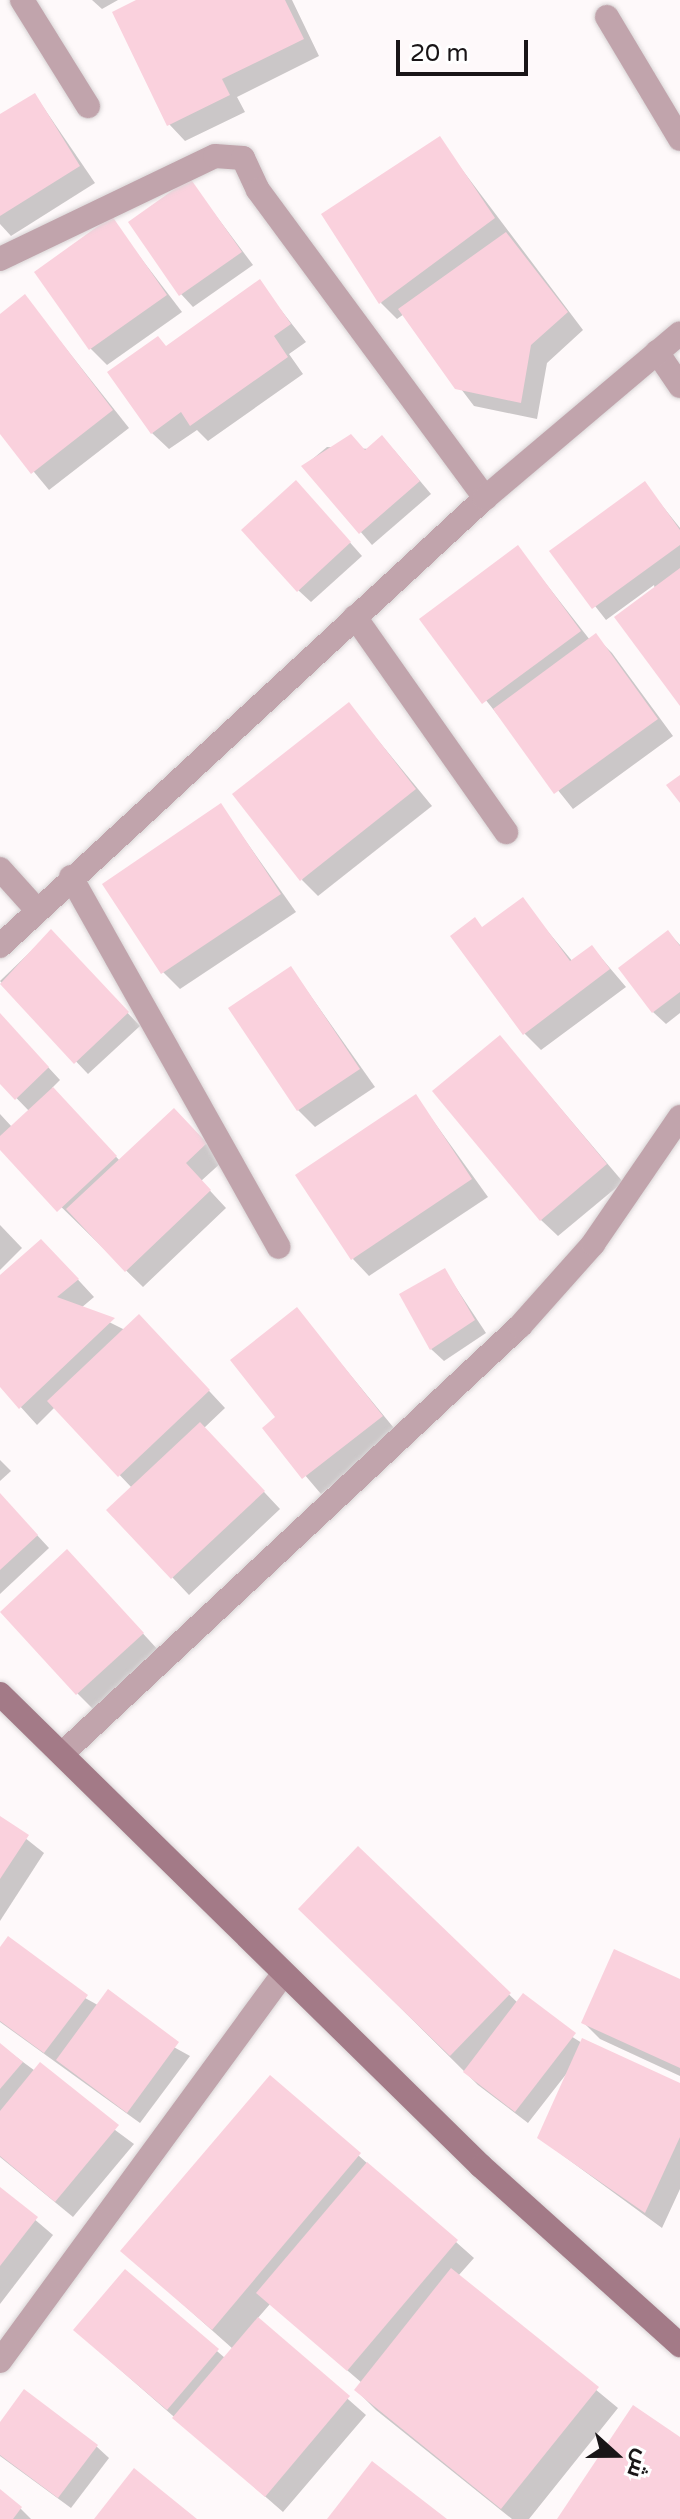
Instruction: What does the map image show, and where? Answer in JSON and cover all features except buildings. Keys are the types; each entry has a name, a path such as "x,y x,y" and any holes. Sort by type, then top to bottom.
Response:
{"street":[{"path":"22,0 88,106"},
{"path":"607,17 680,139"},
{"path":"0,259 215,156 243,158 258,190 485,498"},
{"path":"0,946 71,877 485,498 680,333"},
{"path":"657,352 680,386"},
{"path":"355,617 506,832"},
{"path":"0,869 37,910"},
{"path":"71,877 279,1247"},
{"path":"62,1754 520,1326 603,1231 680,1117"},
{"path":"0,1694 283,1974 680,2345"},
{"path":"0,2361 283,1974"}]}
